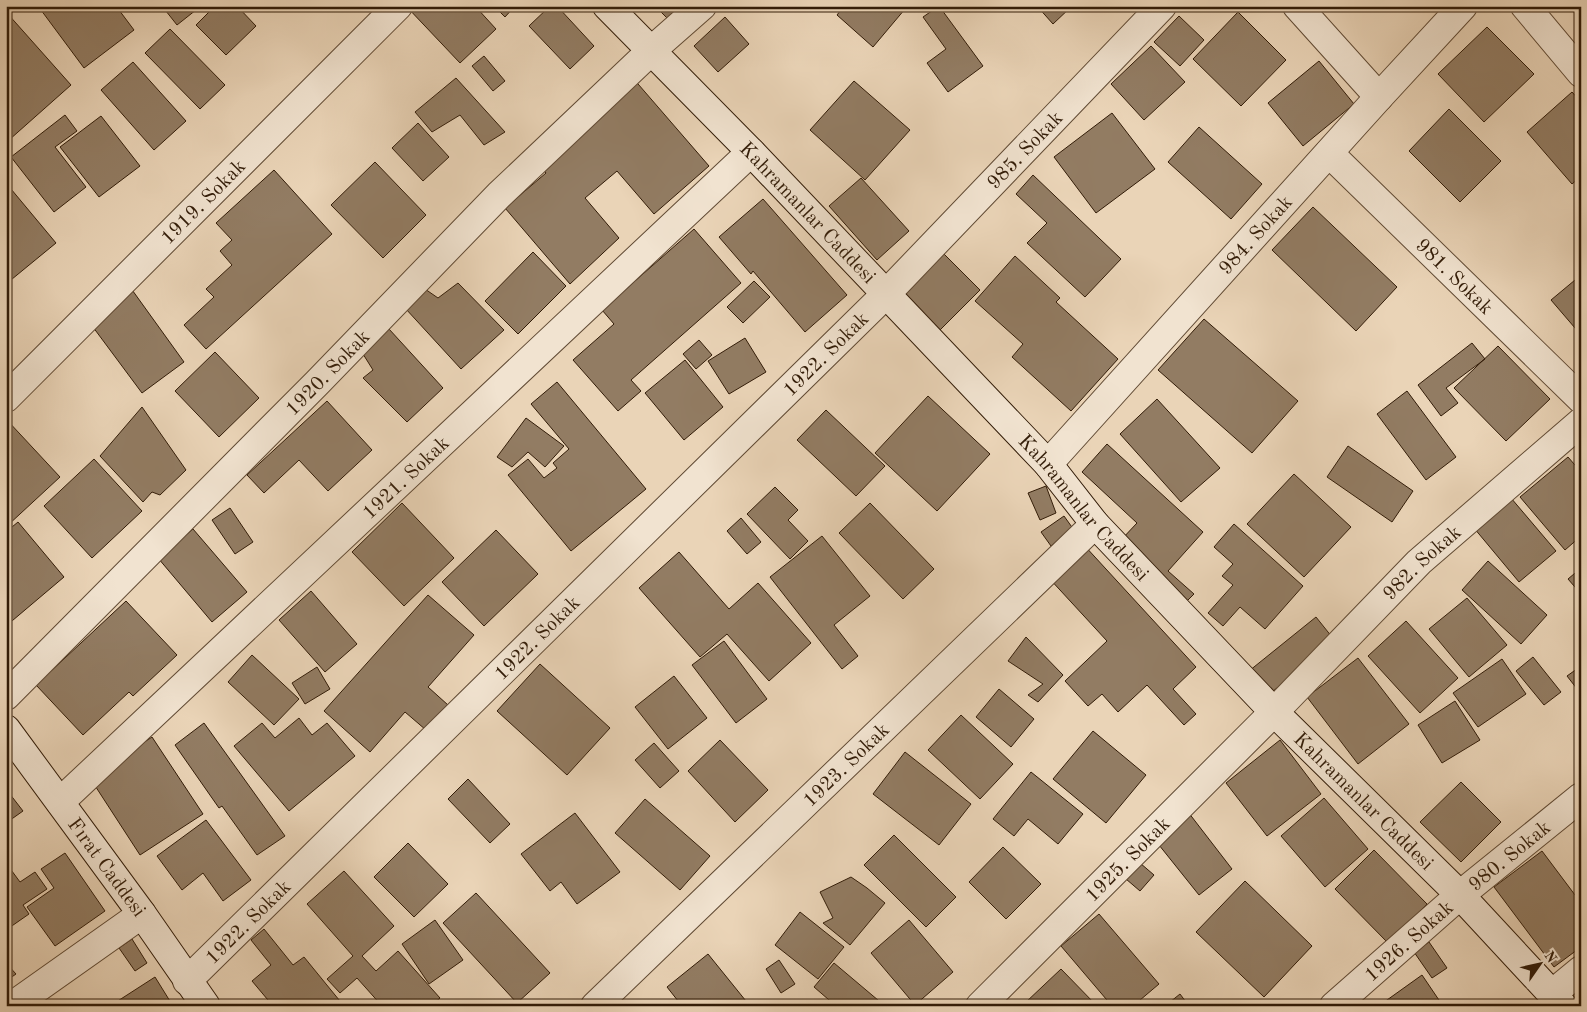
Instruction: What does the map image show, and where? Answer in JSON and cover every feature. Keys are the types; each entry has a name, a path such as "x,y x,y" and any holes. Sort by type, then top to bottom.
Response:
{"street":[{"name":"1919. Sokak","path":"6,398 398,6"},
{"name":"Kahramanlar Caddesi","path":"607,6 752,152 1048,464 1095,524 1274,712 1460,895 1558,1000"},
{"name":"1920. Sokak","path":"6,696 317,384 499,195 652,50 702,6"},
{"name":"985. Sokak","path":"886,294 1162,6"},
{"path":"1297,6 1379,97"},
{"name":"984. Sokak","path":"1048,464 1463,6"},
{"path":"1525,6 1581,73"},
{"name":"1921. Sokak","path":"60,802 752,152"},
{"name":"981. Sokak","path":"1329,153 1581,399"},
{"name":"1922. Sokak","path":"187,981 886,294"},
{"name":"982. Sokak","path":"1274,712 1419,562 1581,422"},
{"name":"1923. Sokak","path":"595,1006 1095,524"},
{"name":"1925. Sokak","path":"980,1006 1274,712"},
{"name":"Fırat Caddesi","path":"6,729 142,914 206,1006"},
{"name":"980. Sokak","path":"1460,895 1581,797"},
{"name":"1926. Sokak","path":"1334,1006 1460,895"},
{"path":"12,1006 142,914"},
{"path":"1558,1000 1581,970"}],"building":[{"path":"38,6 116,6 134,30 84,68"},
{"path":"162,6 201,6 177,25"},
{"path":"215,6 237,6 256,26 226,55 196,25"},
{"path":"406,6 475,6 496,29 460,63"},
{"path":"494,6 515,6 505,17"},
{"path":"550,6 557,6 594,46 570,69 529,26"},
{"path":"655,6 694,6 672,23"},
{"path":"844,6 901,6 905,9 873,47 837,15"},
{"path":"939,6 983,66 948,92 927,63 946,49 923,17"},
{"path":"1037,6 1072,6 1053,24"},
{"path":"1238,12 1286,60 1241,106 1193,59"},
{"path":"6,13 71,85 9,140 6,136"},
{"path":"1179,16 1204,40 1180,66 1154,42"},
{"path":"725,17 749,44 718,72 694,46"},
{"path":"1487,27 1534,74 1484,122 1438,74"},
{"path":"170,29 225,85 200,109 145,53"},
{"path":"1151,46 1185,82 1144,120 1111,84"},
{"path":"484,56 505,81 493,91 472,66"},
{"path":"1319,61 1354,104 1303,146 1268,103"},
{"path":"133,62 186,121 154,150 101,90"},
{"path":"632,77 709,166 654,214 617,171 585,198 619,238 570,284 505,208 546,173 538,163"},
{"path":"456,78 505,132 484,145 460,115 432,132 415,112"},
{"path":"854,81 910,130 865,180 810,130"},
{"path":"1572,92 1581,102 1581,176 1572,184 1527,132"},
{"path":"1449,109 1501,161 1460,202 1409,151"},
{"path":"1112,113 1155,169 1096,213 1054,157"},
{"path":"65,115 77,131 55,147 86,187 54,212 11,157"},
{"path":"101,116 140,166 99,197 60,147"},
{"path":"418,123 449,157 423,181 392,148"},
{"path":"1199,127 1262,184 1231,219 1168,162"},
{"path":"375,162 426,215 383,258 331,205"},
{"path":"274,170 332,234 206,349 184,325 214,297 206,289 232,265 220,251 232,240 216,223"},
{"path":"1033,175 1121,259 1085,297 1027,243 1047,223 1016,194"},
{"path":"861,178 909,231 877,260 829,206"},
{"path":"6,183 56,243 6,284"},
{"path":"763,199 847,295 805,332 753,271 751,274 719,237"},
{"path":"1313,207 1397,287 1356,331 1272,250"},
{"path":"694,229 741,283 631,380 641,391 618,411 573,360 614,324 602,310"},
{"path":"941,251 980,290 938,332 899,293"},
{"path":"533,252 566,286 518,334 485,301"},
{"path":"1015,256 1060,298 1056,302 1118,359 1071,411 1012,357 1023,344 975,301"},
{"path":"1581,275 1581,335 1551,300"},
{"path":"754,281 770,297 743,323 727,307"},
{"path":"458,283 504,330 461,369 405,308 425,289 438,298"},
{"path":"130,287 184,362 142,393 87,319"},
{"path":"1204,319 1298,401 1252,453 1158,370"},
{"path":"389,329 443,388 407,422 363,378 373,370 363,354"},
{"path":"745,338 766,372 729,394 708,361"},
{"path":"699,340 712,355 696,369 683,354"},
{"path":"1472,343 1485,359 1446,388 1458,403 1441,416 1418,385"},
{"path":"1498,346 1550,399 1506,441 1454,388"},
{"path":"215,352 259,398 219,437 175,391"},
{"path":"685,360 723,407 684,440 645,393"},
{"path":"557,382 646,489 571,551 508,475 528,459 544,478 557,468 553,463 569,449 531,404"},
{"path":"1407,391 1456,457 1426,480 1377,414"},
{"path":"928,396 990,454 937,511 875,453"},
{"path":"1157,399 1220,468 1181,502 1120,434"},
{"path":"327,401 372,450 328,491 299,460 264,493 247,475"},
{"path":"142,407 186,470 160,495 152,492 143,502 100,456"},
{"path":"826,410 885,466 856,496 797,440"},
{"path":"526,418 564,446 545,467 528,452 512,467 497,457"},
{"path":"6,419 60,477 7,526 6,526"},
{"path":"1107,444 1203,532 1168,571 1194,594 1183,605 1121,540 1137,523 1082,472"},
{"path":"1348,446 1413,491 1392,522 1327,477"},
{"path":"1568,457 1581,472 1581,536 1565,550 1520,497"},
{"path":"94,459 142,511 92,558 44,506"},
{"path":"1294,474 1351,527 1304,577 1247,524"},
{"path":"1046,486 1056,513 1040,520 1028,493"},
{"path":"775,487 798,510 788,520 808,541 790,559 747,514"},
{"path":"1511,498 1556,551 1519,582 1474,528"},
{"path":"402,503 454,558 404,606 352,552"},
{"path":"870,503 934,569 903,599 839,533"},
{"path":"230,508 253,542 235,554 212,520"},
{"path":"1064,516 1074,530 1051,546 1041,532"},
{"path":"741,518 761,542 747,554 727,531"},
{"path":"18,522 64,577 6,626 6,532"},
{"path":"1234,524 1303,586 1265,629 1240,607 1223,626 1208,613 1233,585 1222,576 1233,564 1214,547"},
{"path":"193,529 247,592 212,622 158,558"},
{"path":"496,530 538,574 484,626 442,582"},
{"path":"822,536 870,596 834,625 858,656 842,669 770,577"},
{"path":"1083,544 1196,667 1173,689 1196,714 1184,725 1147,685 1118,712 1102,694 1088,706 1065,681 1107,641 1048,577"},
{"path":"679,552 729,609 758,583 811,643 769,681 727,634 700,657 639,588"},
{"path":"1488,561 1547,615 1521,644 1462,590"},
{"path":"1581,568 1581,594 1568,579"},
{"path":"311,591 357,644 325,672 279,620"},
{"path":"428,595 474,635 428,687 448,705 426,730 405,712 370,752 324,711"},
{"path":"1467,598 1507,645 1469,677 1429,629"},
{"path":"126,601 177,655 133,696 129,692 83,735 36,685"},
{"path":"1316,617 1336,642 1268,695 1249,671"},
{"path":"1406,621 1458,678 1420,713 1368,656"},
{"path":"1026,637 1063,675 1038,702 1028,695 1043,684 1008,661"},
{"path":"724,641 767,699 736,723 692,665"},
{"path":"252,655 299,699 274,725 228,682"},
{"path":"1533,657 1561,692 1544,705 1516,671"},
{"path":"1358,658 1409,724 1358,764 1307,697"},
{"path":"1502,659 1526,694 1478,727 1453,693"},
{"path":"540,664 610,728 567,775 497,711"},
{"path":"1581,666 1581,694 1567,676"},
{"path":"317,667 330,689 305,704 292,683"},
{"path":"674,676 707,718 668,749 635,707"},
{"path":"999,689 1034,719 1011,747 976,717"},
{"path":"1455,701 1480,740 1442,763 1418,725"},
{"path":"961,715 1013,764 980,799 928,750"},
{"path":"299,718 312,735 327,723 355,756 289,811 234,746 262,723 275,738"},
{"path":"204,723 285,836 257,855 222,806 219,808 175,745"},
{"path":"1093,731 1146,775 1106,823 1053,779"},
{"path":"152,737 203,814 140,855 90,778"},
{"path":"720,740 768,790 735,822 688,771"},
{"path":"1280,740 1321,794 1267,836 1226,783"},
{"path":"654,743 679,771 660,788 635,760"},
{"path":"905,752 971,804 939,845 873,794"},
{"path":"1031,772 1083,814 1058,844 1028,819 1014,836 993,819"},
{"path":"468,779 510,824 490,843 448,799"},
{"path":"1461,782 1501,822 1461,862 1420,822"},
{"path":"6,789 23,811 6,823"},
{"path":"1324,798 1368,849 1325,887 1281,836"},
{"path":"645,799 710,856 680,890 615,833"},
{"path":"1185,808 1232,869 1199,895 1151,835"},
{"path":"575,813 620,872 577,904 561,882 550,891 521,854"},
{"path":"206,820 251,880 223,901 203,873 182,890 157,856"},
{"path":"894,835 956,897 926,927 864,865"},
{"path":"408,843 448,884 414,917 374,877"},
{"path":"1003,847 1041,884 1006,919 969,882"},
{"path":"1374,850 1427,904 1388,943 1335,889"},
{"path":"1542,851 1581,903 1581,947 1554,967 1494,887"},
{"path":"65,853 105,911 55,946 27,907 54,888 41,869"},
{"path":"1133,857 1154,875 1140,891 1119,873"},
{"path":"6,863 20,882 35,872 47,889 23,905 29,914 6,930"},
{"path":"344,871 394,926 362,956 376,971 398,951 440,998 431,1006 382,1006 357,978 340,993 327,979 353,956 307,904"},
{"path":"851,877 885,903 850,945 823,923 833,918 820,892"},
{"path":"1245,881 1312,946 1264,997 1196,932"},
{"path":"476,893 550,973 517,1003 443,923"},
{"path":"800,912 844,947 818,979 775,945"},
{"path":"1099,914 1159,984 1133,1006 1112,1006 1061,946"},
{"path":"435,920 463,960 429,984 402,944"},
{"path":"909,920 953,972 915,1005 871,953"},
{"path":"264,929 293,965 304,957 344,1006 273,1006 252,981 271,965 251,940"},
{"path":"132,939 147,963 135,971 119,948"},
{"path":"1429,942 1447,968 1432,978 1414,952"},
{"path":"708,954 750,1006 682,1006 667,987"},
{"path":"779,960 795,984 781,993 766,969"},
{"path":"6,963 16,974 6,981"},
{"path":"834,963 885,1006 836,1006 814,987"},
{"path":"1061,969 1097,1006 1028,1006 1025,1003"},
{"path":"1422,975 1443,1006 1380,1005"},
{"path":"155,977 173,1006 110,1006"},
{"path":"1180,994 1189,1006 1165,1006"}]}
